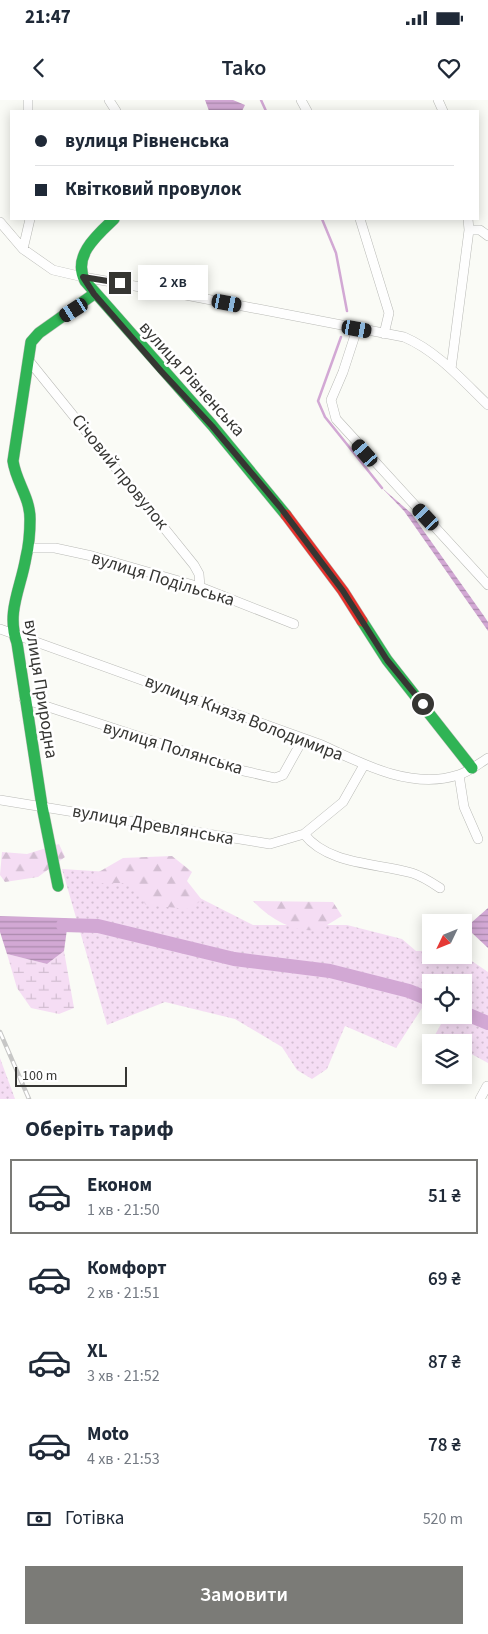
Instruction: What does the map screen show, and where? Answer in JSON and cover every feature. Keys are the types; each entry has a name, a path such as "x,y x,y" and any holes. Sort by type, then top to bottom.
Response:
{"street":[{"path":"22,249 30,220"},
{"path":"83,277 82,259 87,248 94,237 113,220"},
{"path":"360,220 389,313 384,334"},
{"path":"450,369 469,230 468,220"},
{"path":"0,222 22,249 53,270 83,277 175,292 384,334 415,342 450,369 488,405"},
{"path":"469,230 480,230 488,236"},
{"name":"вулиця Рівненська","path":"83,277 94,294 212,426 280,507 343,591 387,660 472,768"},
{"name":"вулиця Природна","path":"58,886 42,806 24,699 17,643 12,632 11,619 16,592 28,548 30,502 14,472 14,461 32,342 39,333 94,294"},
{"path":"357,329 343,372 331,400 336,419 488,585"},
{"name":"Січовий провулок","path":"30,362 194,565 199,574 200,587"},
{"name":"вулиця Подільська","path":"28,548 55,548 92,556 200,587 294,624"},
{"name":"вулиця Князя Володимира","path":"0,629 303,739 364,765 410,778 441,779 459,775 488,758"},
{"name":"вулиця Полянська","path":"24,699 244,771 276,778 284,775 303,739"},
{"name":"вулиця Древлянська","path":"0,800 270,844 304,834 343,802 364,765"},
{"path":"459,775 464,807 478,838"},
{"path":"304,834 315,847 330,854 414,873 440,888"},
{"path":"480,1099 487,1086"}],"green space":[{"path":"59,844 65,857 38,877 5,882 0,875 2,852 27,854"},
{"path":"172,856 192,872 187,881 202,900 189,909 146,905 129,883 93,883 97,873 123,858"},
{"path":"62,869 109,872 186,891 253,925 347,925 402,939 416,951 422,951 422,964 472,964 472,961 488,972 488,1063 472,1054 472,1034 435,1034 441,1024 472,1024 472,974 422,974 422,1008 396,1048 345,1026 327,1069 312,1079 297,1070 282,1047 235,1019 165,1002 107,1025"},
{"path":"253,901 333,902 342,916 320,928 305,930 280,922"},
{"path":"64,951 74,1008 59,1014 31,1008 17,988 7,954 47,964"},
{"path":"0,1058 15,1099 0,1099"}],"shaded area":[{"path":"205,100 233,100 245,105 242,110 209,110"},
{"path":"382,488 411,513 488,622 488,631 404,511"},
{"path":"488,908 488,948 472,933 472,922"},
{"path":"0,916 64,918 80,922 82,926 67,929 64,951 47,964 7,954 0,932"}],"waterway":[{"path":"261,100 266,110"},
{"path":"322,220 336,253 347,311"},
{"path":"341,337 318,401 325,417 382,488"},
{"path":"63,925 98,926 234,959 330,971 409,991 422,996"},
{"path":"472,1016 488,1023"}],"railway":[{"path":"0,1032 29,1099"}],"traffic: fast":[{"path":"113,220 94,239 84,255 82,272 85,281 212,425 286,515"},
{"path":"58,886 42,806 14,632 14,610 28,548 30,519 28,504 13,461 31,342 39,333 94,294"},
{"path":"362,621 387,660 472,768"}],"traffic: jam":[{"path":"286,515 343,591 362,621"}],"route":[{"path":"120,283 83,277 94,294 212,426 280,507 343,591 387,660 423,704"}]}
